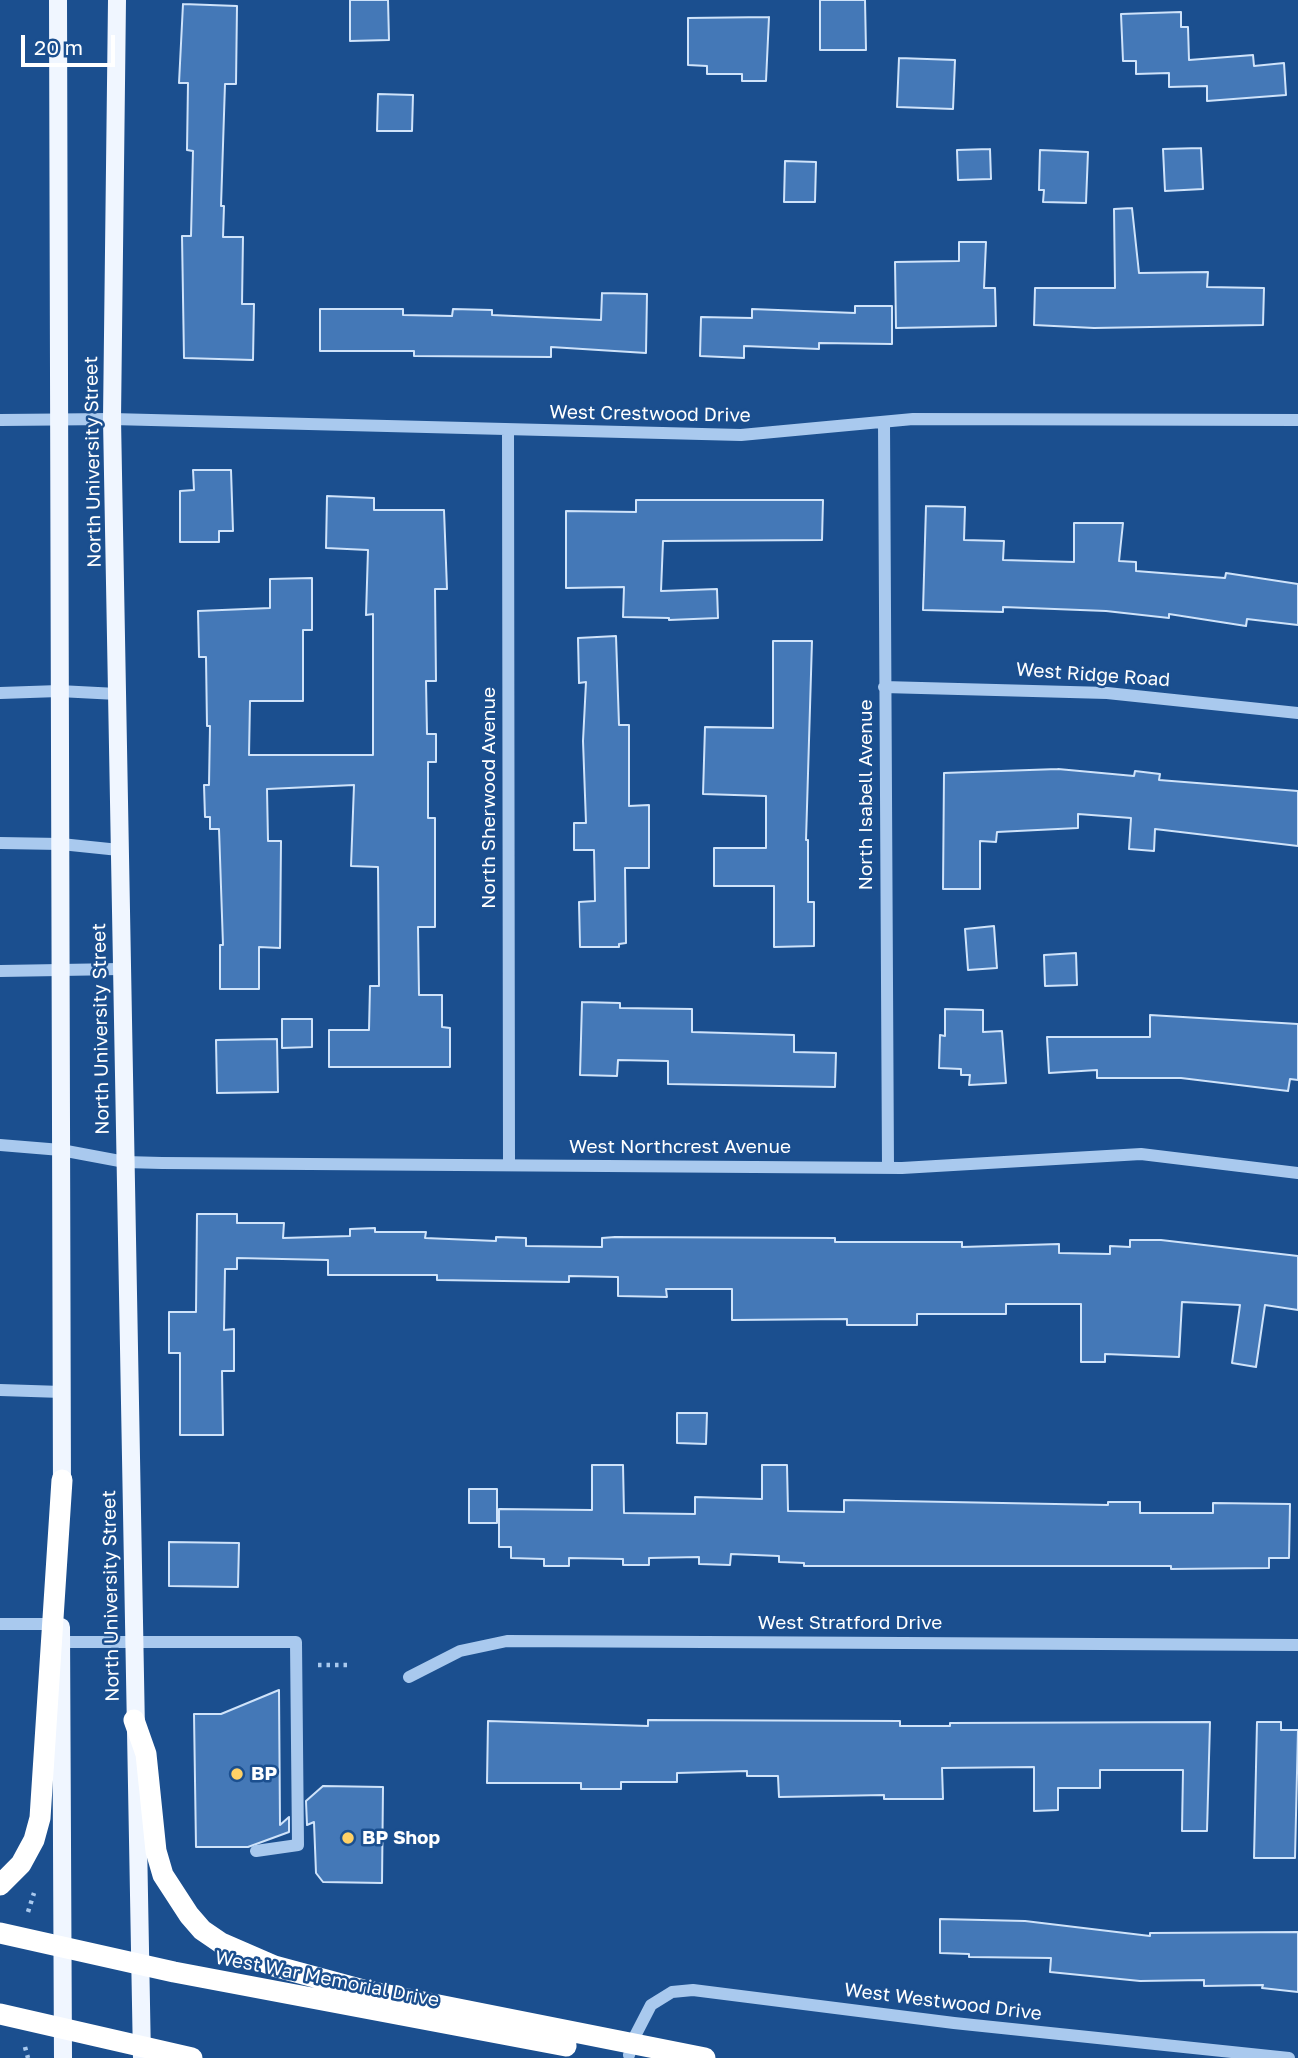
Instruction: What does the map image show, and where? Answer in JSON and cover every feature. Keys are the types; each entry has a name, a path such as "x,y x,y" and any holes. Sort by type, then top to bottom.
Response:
{"highway":[{"path":"0,1885 21,1864 38,1829 57,1633 62,1480"},
{"path":"134,1720 146,1754 156,1851 163,1875 183,1907 211,1937 255,1959 363,1990 636,2053 705,2058"},
{"name":"West War Memorial Drive","path":"0,1933 141,1965 469,2030 636,2053"},
{"path":"0,2014 142,2053 192,2058"}],"main road":[{"name":"North University Street","path":"58,0 62,1480"},
{"name":"North University Street","path":"117,0 112,419 120,969 129,1259 132,1642 142,2053"},
{"path":"57,1633 63,2058"}],"street":[{"name":"West Crestwood Drive","path":"0,420 112,419 741,435 949,418 1298,420"},
{"name":"North Isabell Avenue","path":"884,422 888,1168"},
{"name":"North Sherwood Avenue","path":"508,431 509,1165"},
{"name":"West Ridge Road","path":"884,687 1107,693 1298,713"},
{"path":"0,693 59,691 117,694"},
{"path":"0,844 61,844 119,850"},
{"path":"0,971 120,969"},
{"name":"West Northcrest Avenue","path":"0,1145 61,1150 125,1163 888,1168 1141,1154 1298,1173"},
{"path":"0,1390 62,1392"},
{"path":"0,1625 132,1642 296,1642 298,1845 256,1851"},
{"name":"West Stratford Drive","path":"409,1677 460,1651 507,1641 1298,1645"},
{"name":"West Westwood Drive","path":"636,2053 651,2005 672,1992 693,1990 954,2023 1289,2058"}],"path":[{"path":"296,1665 349,1665"},
{"path":"27,1916 34,1893"},
{"path":"24,2046 28,2058"}],"building":[{"path":"350,0 388,0 389,40 350,41"},
{"path":"820,0 865,0 866,50 820,50"},
{"path":"183,4 237,6 236,84 225,84 221,206 224,206 223,237 243,237 242,304 254,304 253,360 184,358 182,236 191,236 193,151 187,150 188,83 179,83"},
{"path":"1181,12 1181,27 1188,27 1189,60 1253,55 1254,66 1284,63 1286,95 1207,101 1207,86 1169,87 1169,73 1136,74 1136,61 1123,61 1121,14"},
{"path":"769,17 766,81 742,81 742,74 707,74 707,66 688,65 688,18"},
{"path":"899,58 955,60 953,109 897,107"},
{"path":"378,94 413,95 412,131 377,131"},
{"path":"1201,148 1203,189 1165,191 1163,149"},
{"path":"990,149 991,179 958,180 957,150"},
{"path":"1040,150 1088,152 1086,203 1043,202 1044,190 1039,190"},
{"path":"785,161 816,162 815,202 784,202"},
{"path":"1132,208 1139,273 1208,272 1207,287 1264,288 1263,325 1094,328 1034,325 1035,288 1115,288 1114,209"},
{"path":"959,242 986,242 984,288 995,288 996,326 896,328 895,262 959,261"},
{"path":"602,293 647,294 646,353 551,347 551,357 414,356 414,351 320,351 320,309 403,309 403,315 452,316 453,309 492,310 492,315 601,320"},
{"path":"855,306 892,306 892,344 819,343 819,349 744,346 744,358 700,356 701,317 752,318 752,309 855,313"},
{"path":"193,470 231,470 233,531 219,531 219,542 180,542 180,491 194,490"},
{"path":"327,496 374,498 374,510 444,510 447,589 435,589 436,681 426,681 427,734 436,734 436,762 428,762 428,818 435,818 435,927 418,927 419,995 442,995 442,1027 450,1028 450,1067 329,1067 329,1030 369,1030 370,986 379,986 378,867 351,866 354,785 267,789 268,841 281,841 280,948 259,947 259,989 220,989 220,945 223,945 219,829 210,829 210,817 205,817 204,785 209,785 210,726 207,726 206,657 199,657 198,611 270,608 270,579 312,578 312,630 303,630 303,701 250,701 249,755 373,755 373,614 366,615 368,550 326,548"},
{"path":"636,500 823,500 822,540 663,541 661,591 717,589 718,618 669,620 623,617 624,587 566,588 566,511 636,512"},
{"path":"926,506 965,507 964,540 1004,541 1003,560 1074,562 1074,523 1123,523 1119,561 1136,562 1136,571 1225,578 1226,573 1298,584 1298,625 1247,619 1246,626 1169,614 1169,618 1106,611 1003,607 1003,612 923,610"},
{"path":"616,636 619,725 629,725 629,806 649,805 649,868 625,868 626,943 619,944 619,947 580,947 579,902 595,901 594,850 574,850 574,823 586,823 583,741 586,682 579,683 578,638"},
{"path":"773,641 812,641 806,840 808,902 814,902 814,946 774,947 774,886 714,886 714,848 766,848 766,796 703,794 705,727 773,728"},
{"path":"1058,769 1134,776 1135,771 1160,774 1159,780 1298,791 1298,846 1155,829 1154,851 1129,849 1131,818 1078,814 1078,828 997,832 996,842 980,841 980,889 943,889 944,773"},
{"path":"994,926 997,968 968,970 965,929"},
{"path":"1076,953 1077,985 1045,986 1044,955"},
{"path":"582,1002 620,1003 620,1008 692,1009 692,1032 794,1035 794,1052 836,1053 835,1087 668,1084 668,1061 618,1060 617,1076 580,1075"},
{"path":"945,1009 983,1010 983,1032 1002,1031 1006,1083 969,1085 970,1075 961,1075 961,1069 939,1068 940,1035 945,1036"},
{"path":"1150,1015 1298,1024 1298,1080 1290,1079 1288,1091 1181,1078 1097,1078 1097,1070 1049,1073 1047,1037 1150,1037"},
{"path":"282,1019 312,1019 312,1047 282,1048"},
{"path":"277,1039 278,1092 217,1093 216,1040"},
{"path":"197,1214 237,1214 237,1223 284,1223 283,1238 350,1236 350,1229 375,1228 375,1232 426,1232 425,1238 496,1241 496,1237 526,1238 526,1246 602,1247 602,1238 615,1237 835,1238 835,1242 962,1242 962,1247 1059,1244 1059,1253 1110,1254 1110,1246 1130,1247 1130,1240 1161,1240 1298,1256 1298,1310 1265,1305 1256,1367 1232,1363 1240,1305 1182,1302 1179,1357 1105,1354 1105,1362 1081,1362 1081,1304 1006,1304 1006,1314 917,1314 917,1325 847,1325 847,1319 732,1320 732,1289 666,1289 667,1297 618,1296 618,1277 569,1276 569,1282 437,1280 437,1275 328,1275 328,1260 237,1258 237,1269 225,1269 224,1330 234,1329 234,1371 222,1371 223,1435 180,1435 180,1353 169,1353 169,1312 196,1312"},
{"path":"677,1413 707,1413 706,1444 677,1443"},
{"path":"592,1465 623,1465 624,1513 695,1514 695,1497 762,1499 762,1465 787,1465 788,1511 844,1512 844,1500 1108,1505 1108,1502 1140,1502 1140,1513 1213,1513 1213,1503 1290,1504 1289,1558 1269,1558 1269,1568 1171,1569 1171,1566 804,1566 804,1563 779,1562 779,1556 731,1554 730,1565 699,1564 699,1557 649,1558 649,1565 623,1565 623,1559 569,1558 569,1566 544,1566 544,1559 511,1558 511,1547 499,1547 499,1509 592,1510"},
{"path":"469,1489 497,1489 497,1523 469,1523"},
{"path":"169,1542 239,1543 238,1587 169,1586"},
{"name":"BP","path":"279,1690 280,1825 289,1817 289,1832 248,1847 196,1847 194,1714 221,1714"},
{"path":"648,1720 900,1721 900,1726 950,1726 950,1723 1210,1722 1207,1831 1182,1831 1183,1770 1100,1770 1100,1788 1058,1788 1058,1810 1034,1811 1034,1767 942,1768 943,1799 884,1799 884,1795 779,1797 778,1776 747,1776 747,1771 677,1773 677,1782 621,1782 621,1789 581,1789 581,1783 487,1783 488,1721 648,1726"},
{"path":"1257,1722 1281,1722 1281,1730 1298,1730 1295,1858 1254,1858"},
{"name":"BP Shop","path":"323,1786 383,1787 382,1883 323,1882 316,1873 314,1822 307,1825 306,1801"},
{"path":"940,1919 1025,1921 1150,1936 1150,1933 1298,1932 1298,1992 1262,1988 1263,1985 1204,1986 1204,1980 1140,1981 1050,1972 1051,1958 969,1957 969,1954 940,1953"}],"place":[{"name":"BP","path":"237,1774"},
{"name":"BP Shop","path":"348,1838"}]}
